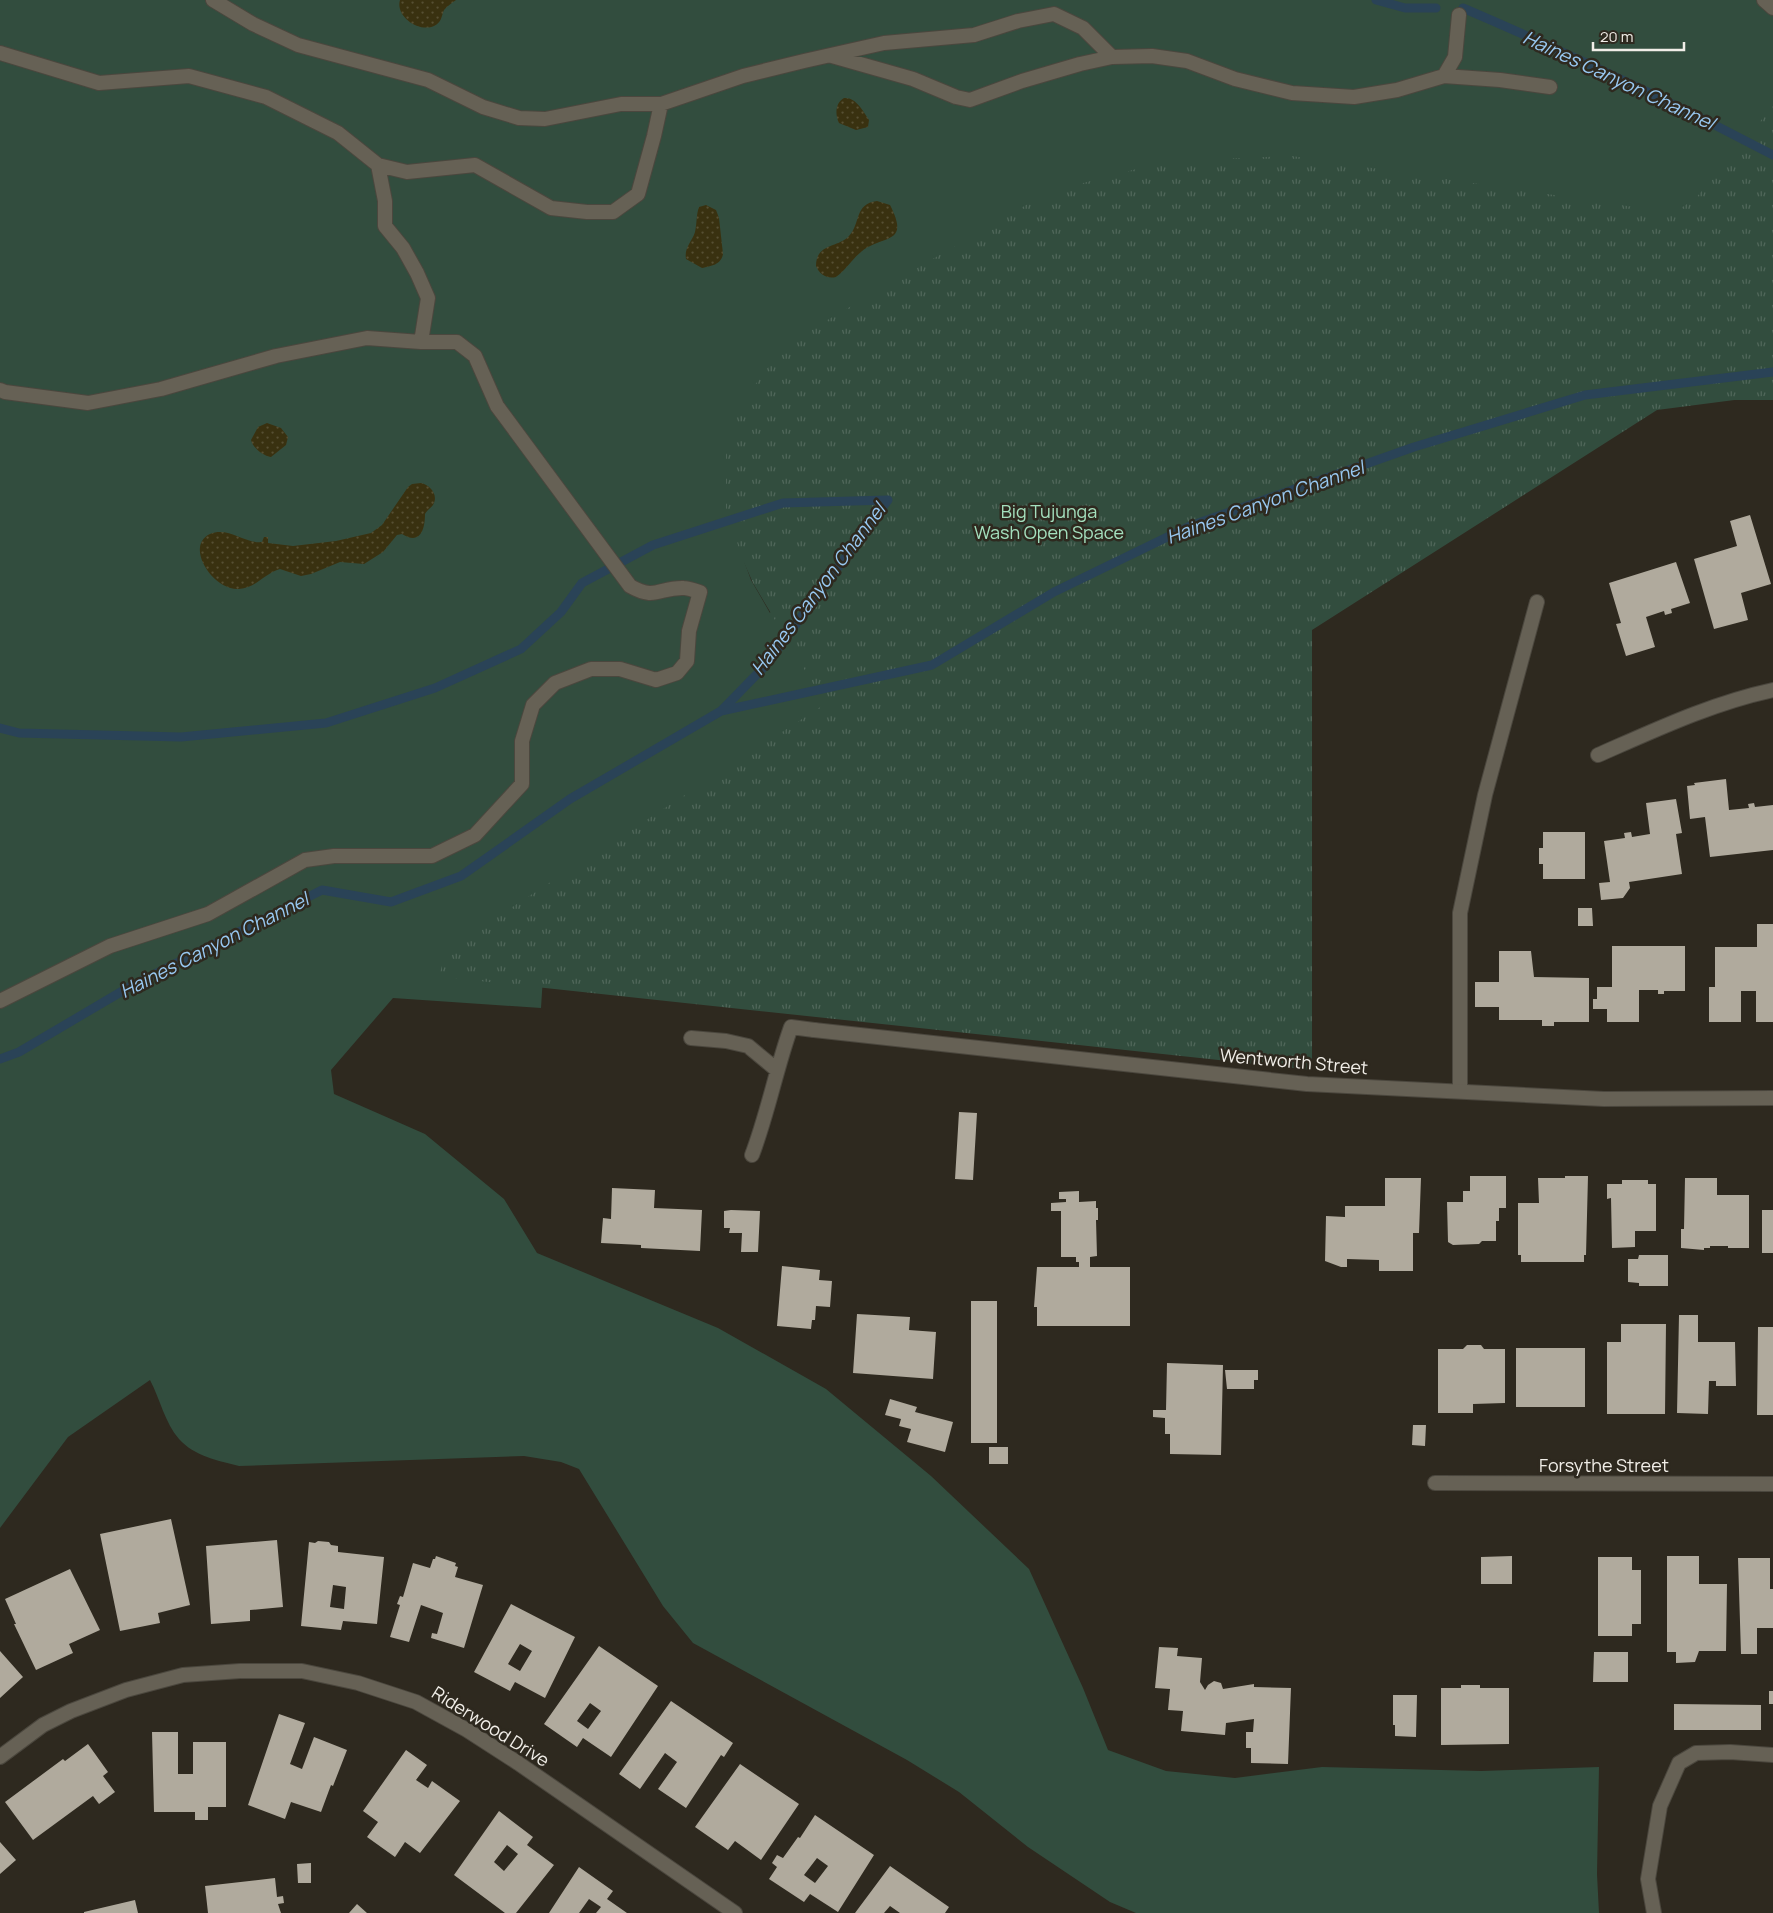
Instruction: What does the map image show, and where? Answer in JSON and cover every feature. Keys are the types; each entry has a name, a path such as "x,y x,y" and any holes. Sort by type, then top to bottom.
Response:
{"street":[{"path":"213,0 253,24 298,45 428,80 483,107 519,118 545,119 621,104 661,104 743,76 829,55 884,43 974,36 1018,21 1054,14 1083,28 1112,57"},
{"path":"1764,0 1773,8"},
{"path":"1444,76 1455,57 1459,15"},
{"path":"0,53 99,83 189,76 266,97 338,133 378,165 407,172 475,165 551,208 588,212 613,212 638,194 661,104"},
{"path":"829,55 913,79 956,97 970,100 1022,81 1080,64 1112,57 1152,56 1187,61 1234,79 1292,93 1354,97 1397,90 1444,76 1500,80 1550,87"},
{"path":"378,165 385,201 385,226 403,248 428,298 421,342"},
{"path":"0,390 88,403 161,389 276,356 367,338 421,342 457,342 475,356 497,406 630,586 641,592 652,594 684,588 700,592 689,631 687,661 677,673 656,680 620,669 591,669 555,684 533,705 522,741 522,784 504,806 475,835 432,856 334,856 305,860 208,914 110,946 0,1001"},
{"path":"1460,1091 1460,913 1485,795 1538,602"},
{"path":"1598,756 1682,718 1752,694 1773,690"},
{"name":"Wentworth Street","path":"777,1070 791,1028 1307,1084 1604,1098 1773,1098"},
{"path":"691,1038 726,1041 748,1046 777,1070 760,1134 752,1155"},
{"name":"Forsythe Street","path":"1435,1483 1773,1484"},
{"name":"Riderwood Drive","path":"0,1756 43,1725 98,1700 126,1690 184,1675 240,1671 302,1671 358,1682 416,1702 467,1730 526,1768 735,1913"},
{"path":"1654,1913 1648,1879 1660,1806 1679,1763 1696,1753 1730,1752 1773,1755"}],"green space":[{"path":"0,0 1773,0 1773,400 1648,400 544,961 541,1008 393,998 331,1070 334,1094 425,1134 504,1199 537,1253 718,1328 826,1389 931,1476 1029,1569 1083,1688 1108,1750 1166,1771 1235,1778 1322,1767 1481,1771 1599,1767 1597,1874 1599,1913 1136,1913 1110,1902 1028,1847 959,1792 907,1760 693,1643 663,1606 579,1469 561,1462 524,1456 239,1466 199,1454 185,1445 174,1433 150,1380 68,1437 0,1528","holes":["744,561 774,607 770,613 751,580"]},
{"name":"Big Tujunga Wash Open Space","path":"1773,106 1773,395 1657,410 1312,630 1312,1070 442,977 440,973 446,950 825,704 753,583 742,558 726,508 726,455 737,409 769,366 810,330 1026,205 1083,183 1167,161 1292,156 1654,210 1676,211 1695,199"}],"sand":[{"path":"400,0 456,0 444,10 439,23 428,28 415,25 405,17 399,6"},
{"path":"844,98 848,98 859,105 869,120 868,127 856,130 839,123 837,109 839,103"},
{"path":"877,201 890,205 896,218 896,233 869,246 836,277 827,277 822,274 816,266 820,253 849,236 853,231 861,210 870,203"},
{"path":"706,205 716,210 719,218 723,254 718,263 702,268 686,259 686,255 687,248 694,236 699,207"},
{"path":"267,423 281,428 288,437 286,445 271,457 259,451 251,440 258,427"},
{"path":"421,483 433,491 435,501 425,514 421,534 414,538 402,534 397,535 383,552 364,564 340,562 301,576 280,569 250,586 239,589 229,588 220,583 205,567 201,557 200,548 203,540 210,534 217,532 256,542 262,542 264,537 268,537 268,543 293,546 336,541 371,533 382,525 408,487 412,484"}],"building":[{"path":"1750,515 1771,584 1741,593 1748,620 1714,629 1694,559 1737,546 1730,521"},
{"path":"1676,562 1690,603 1671,609 1672,613 1665,615 1664,611 1646,617 1655,647 1626,656 1616,624 1621,623 1609,583"},
{"path":"1726,779 1729,810 1749,808 1748,804 1754,803 1755,807 1773,805 1773,850 1710,857 1705,817 1690,819 1687,786 1695,785 1694,783"},
{"path":"1676,799 1682,833 1676,834 1682,874 1629,882 1630,888 1623,898 1601,900 1599,883 1610,882 1604,841 1625,838 1624,833 1631,832 1632,837 1650,834 1646,803"},
{"path":"1543,832 1585,832 1585,879 1543,879 1543,864 1539,864 1539,848 1543,848"},
{"path":"1578,908 1592,908 1593,926 1578,926"},
{"path":"1757,924 1773,924 1773,1022 1756,1022 1756,991 1741,991 1741,1022 1709,1022 1709,987 1715,987 1715,947 1757,947"},
{"path":"1612,946 1685,946 1685,991 1664,991 1664,994 1658,994 1658,990 1639,990 1639,1022 1607,1022 1607,1009 1593,1009 1593,999 1597,999 1597,987 1612,987"},
{"path":"1499,951 1531,951 1534,977 1589,978 1589,1022 1554,1022 1554,1026 1542,1026 1542,1020 1499,1020 1499,1007 1475,1007 1475,982 1499,982"},
{"path":"959,1112 977,1113 973,1180 955,1179"},
{"path":"1470,1176 1506,1176 1506,1208 1499,1208 1499,1221 1496,1221 1496,1241 1453,1245 1448,1242 1447,1202 1463,1202 1463,1191 1470,1191"},
{"path":"1565,1176 1588,1176 1586,1255 1584,1255 1584,1262 1521,1262 1521,1255 1518,1255 1518,1203 1539,1203 1538,1178 1565,1178"},
{"path":"1385,1178 1421,1178 1419,1233 1413,1233 1413,1271 1379,1271 1379,1260 1347,1259 1347,1267 1341,1267 1325,1261 1326,1216 1345,1217 1345,1206 1385,1206"},
{"path":"1685,1178 1717,1178 1717,1195 1749,1195 1749,1248 1710,1246 1710,1248 1704,1248 1704,1250 1681,1248 1681,1229 1684,1229"},
{"path":"1622,1180 1648,1180 1648,1184 1656,1184 1656,1231 1635,1231 1635,1247 1612,1248 1611,1198 1607,1199 1607,1184 1622,1184"},
{"path":"612,1188 655,1190 654,1208 702,1210 700,1251 641,1248 641,1245 601,1243 603,1218 611,1219"},
{"path":"1079,1191 1079,1202 1096,1201 1096,1208 1098,1208 1098,1220 1096,1220 1097,1256 1090,1257 1090,1267 1130,1267 1130,1326 1037,1326 1037,1307 1034,1307 1037,1267 1079,1267 1076,1257 1061,1257 1061,1211 1051,1211 1051,1203 1066,1202 1066,1199 1059,1199 1059,1192"},
{"path":"1762,1210 1773,1210 1773,1253 1762,1253"},
{"path":"724,1211 760,1211 758,1252 741,1252 742,1233 729,1233 730,1228 724,1228"},
{"path":"1639,1255 1668,1255 1668,1286 1639,1286 1639,1283 1628,1282 1628,1259 1638,1259"},
{"path":"782,1266 820,1270 819,1280 832,1281 830,1307 816,1306 815,1320 812,1320 811,1329 777,1326"},
{"path":"971,1301 997,1301 997,1443 971,1443"},
{"path":"857,1314 910,1317 909,1330 936,1332 933,1379 853,1373"},
{"path":"1679,1315 1698,1315 1698,1342 1735,1342 1736,1386 1716,1386 1716,1381 1709,1381 1708,1414 1677,1413"},
{"path":"1621,1324 1666,1324 1665,1414 1607,1414 1607,1342 1621,1342"},
{"path":"1758,1327 1773,1327 1773,1415 1757,1415"},
{"path":"1467,1345 1481,1345 1484,1349 1505,1349 1505,1403 1473,1404 1473,1413 1438,1413 1438,1349 1463,1349"},
{"path":"1516,1348 1585,1348 1585,1407 1516,1407"},
{"path":"1167,1363 1223,1365 1221,1455 1170,1454 1170,1434 1165,1434 1165,1418 1153,1417 1153,1410 1166,1410"},
{"path":"1225,1370 1258,1370 1258,1380 1254,1380 1254,1389 1227,1389"},
{"path":"890,1399 917,1407 915,1412 953,1422 945,1452 907,1442 911,1429 899,1426 901,1419 885,1415"},
{"path":"1413,1425 1426,1425 1425,1446 1412,1445"},
{"path":"989,1447 1008,1447 1008,1464 989,1464"},
{"path":"171,1519 190,1605 158,1613 160,1623 120,1631 100,1534"},
{"path":"277,1540 283,1607 250,1610 250,1621 211,1624 206,1546"},
{"path":"318,1541 329,1542 331,1545 338,1546 338,1552 384,1557 377,1624 343,1621 341,1630 301,1626 309,1542 315,1543","holes":["333,1585 346,1587 344,1609 330,1607"]},
{"path":"436,1556 456,1563 455,1566 458,1567 455,1577 483,1585 464,1648 431,1638 432,1633 437,1634 443,1613 421,1605 409,1642 390,1637 400,1605 397,1604 400,1596 403,1597 413,1563 430,1568"},
{"path":"1512,1556 1512,1584 1481,1584 1481,1557"},
{"path":"1667,1556 1699,1556 1699,1584 1727,1584 1726,1651 1699,1651 1695,1662 1676,1663 1676,1652 1667,1652"},
{"path":"1598,1557 1632,1557 1632,1570 1641,1570 1641,1624 1632,1624 1632,1636 1598,1636"},
{"path":"1738,1558 1770,1558 1770,1589 1773,1589 1773,1628 1757,1628 1757,1654 1741,1654"},
{"path":"70,1569 100,1630 69,1644 73,1653 36,1670 14,1624 16,1624 5,1599"},
{"path":"511,1604 575,1637 545,1698 515,1682 510,1691 474,1672","holes":["520,1644 532,1651 520,1671 508,1664"]},
{"path":"599,1646 658,1686 611,1757 583,1738 577,1747 544,1724","holes":["590,1703 601,1711 588,1729 577,1721"]},
{"path":"1159,1647 1178,1648 1177,1656 1202,1658 1200,1682 1205,1690 1214,1681 1221,1683 1223,1689 1254,1684 1254,1687 1291,1688 1288,1764 1251,1763 1251,1748 1246,1748 1246,1732 1253,1732 1254,1719 1226,1723 1225,1735 1181,1731 1183,1711 1168,1710 1170,1689 1155,1688"},
{"path":"0,1651 23,1677 0,1698"},
{"path":"1594,1652 1628,1652 1628,1682 1593,1682"},
{"path":"1461,1685 1480,1685 1480,1688 1509,1688 1509,1744 1441,1745 1441,1688 1461,1688"},
{"path":"1769,1691 1773,1691 1773,1704 1769,1704"},
{"path":"1393,1695 1417,1695 1416,1737 1395,1736"},
{"path":"671,1701 733,1743 724,1757 721,1755 686,1808 658,1789 677,1762 665,1753 640,1789 619,1774"},
{"path":"1674,1704 1761,1705 1761,1730 1674,1730"},
{"path":"279,1714 305,1723 290,1764 302,1769 314,1737 347,1750 321,1812 291,1802 285,1819 248,1805"},
{"path":"152,1732 178,1732 178,1774 193,1774 193,1742 226,1742 226,1807 208,1807 208,1820 195,1820 195,1812 154,1812"},
{"path":"88,1744 108,1772 103,1776 115,1792 99,1804 93,1796 33,1840 5,1802 63,1759 65,1761"},
{"path":"406,1750 427,1765 416,1780 428,1788 432,1781 460,1801 420,1853 405,1842 395,1857 367,1837 378,1822 363,1811"},
{"path":"740,1764 799,1804 761,1860 735,1841 728,1850 695,1827"},
{"path":"499,1811 533,1837 527,1845 554,1865 516,1913 505,1913 454,1875","holes":["507,1845 518,1854 504,1871 494,1862"]},
{"path":"815,1815 874,1855 838,1912 810,1894 804,1902 769,1879 777,1867 772,1863 777,1855 783,1858 798,1837 800,1838","holes":["817,1858 828,1866 815,1883 804,1875"]},
{"path":"0,1842 16,1860 0,1874"},
{"path":"311,1863 311,1883 298,1883 297,1864"},
{"path":"890,1866 949,1907 945,1913 900,1913 890,1906 884,1913 855,1913"},
{"path":"579,1867 613,1891 607,1899 627,1913 596,1913 601,1907 589,1899 579,1913 549,1913"},
{"path":"275,1878 277,1897 283,1896 284,1903 278,1904 281,1913 208,1913 205,1886"},
{"path":"135,1900 138,1913 84,1913 84,1912"},
{"path":"357,1904 367,1913 349,1913"}],"waterway":[{"name":"Haines Canyon Channel","path":"1376,0 1405,8 1436,8"},
{"name":"Haines Canyon Channel","path":"1463,8 1620,78 1773,155"},
{"name":"Haines Canyon Channel","path":"0,1059 19,1052 131,986 322,890 391,902 461,876 570,799 721,711 932,665 1054,592 1190,526 1414,447 1585,395 1773,372"},
{"name":"Haines Canyon Channel","path":"0,728 19,733 181,737 326,723 435,688 521,649 561,612 582,583 653,545 783,503 888,500 764,667 721,711"}]}
